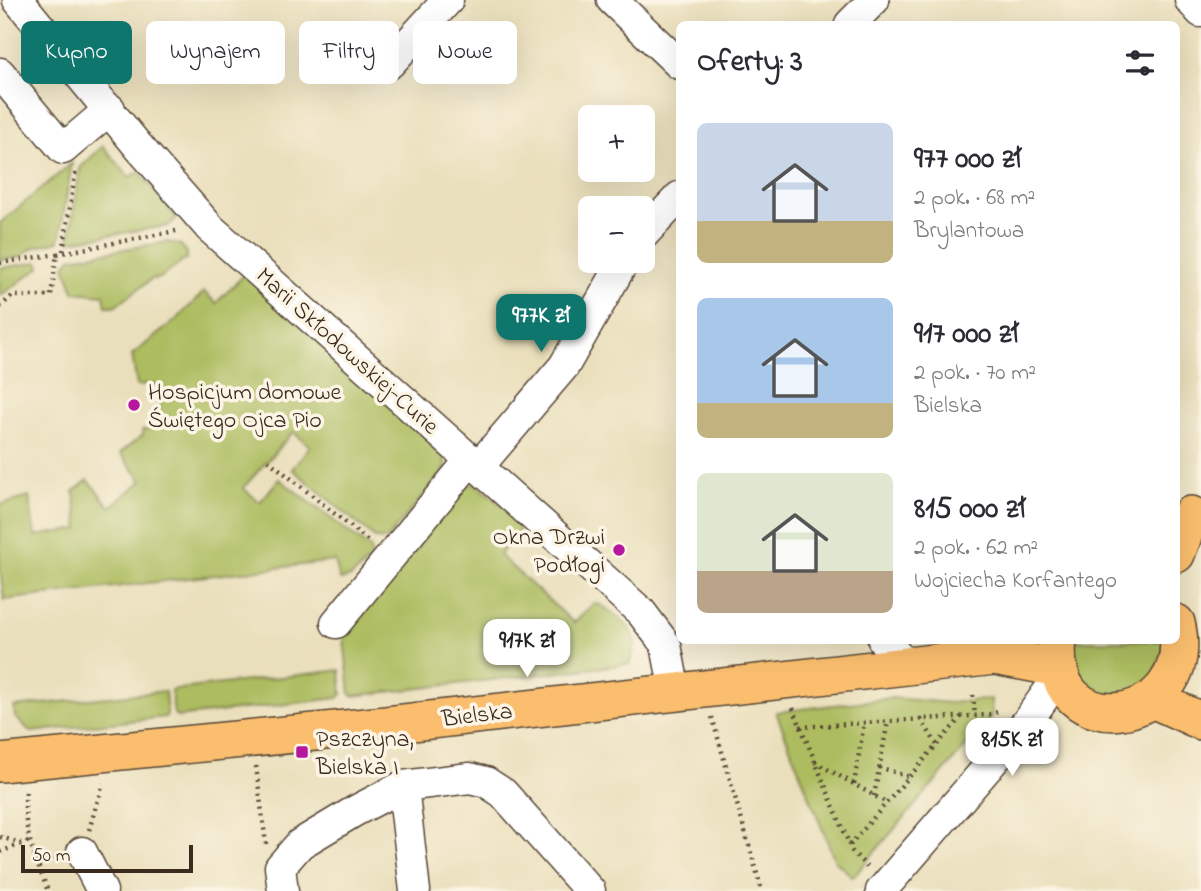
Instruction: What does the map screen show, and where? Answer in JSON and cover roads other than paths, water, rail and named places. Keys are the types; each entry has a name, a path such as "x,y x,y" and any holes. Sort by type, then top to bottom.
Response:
{"main road":[{"path":"1180,542 1189,516"},
{"name":"Bielska","path":"995,656 1023,644"},
{"path":"1060,661 1071,691 1090,706 1106,712 1124,713 1157,701 1170,687 1187,649"},
{"name":"Bielska","path":"0,764 386,725 676,692 892,654 995,656 1060,661"},
{"path":"1157,701 1201,721"}],"street":[{"name":"Marii Skłodowskiej-Curie","path":"18,0 211,228 641,612 666,645 676,692"},
{"path":"399,53 448,0"},
{"path":"612,0 676,61"},
{"path":"853,21 874,0"},
{"path":"1190,0 1201,12"},
{"path":"0,73 63,149 110,109"},
{"path":"655,222 676,200"},
{"path":"336,623 390,558 564,366 617,273"},
{"path":"332,593 365,588"},
{"path":"874,879 1014,717 1050,688 1060,661"},
{"path":"1014,717 1090,706"},
{"path":"283,877 300,844 355,811 403,786 470,778 486,782 503,793 590,891"},
{"path":"403,786 415,891"},
{"path":"82,852 102,891"}],"place":[{"name":"Hospicjum domowe Świętego Ojca Pio","path":"134,405"},
{"name":"Okna Drzwi Podłogi","path":"619,550"},
{"name":"Pszczyna, Bielska I","path":"302,752"}]}
